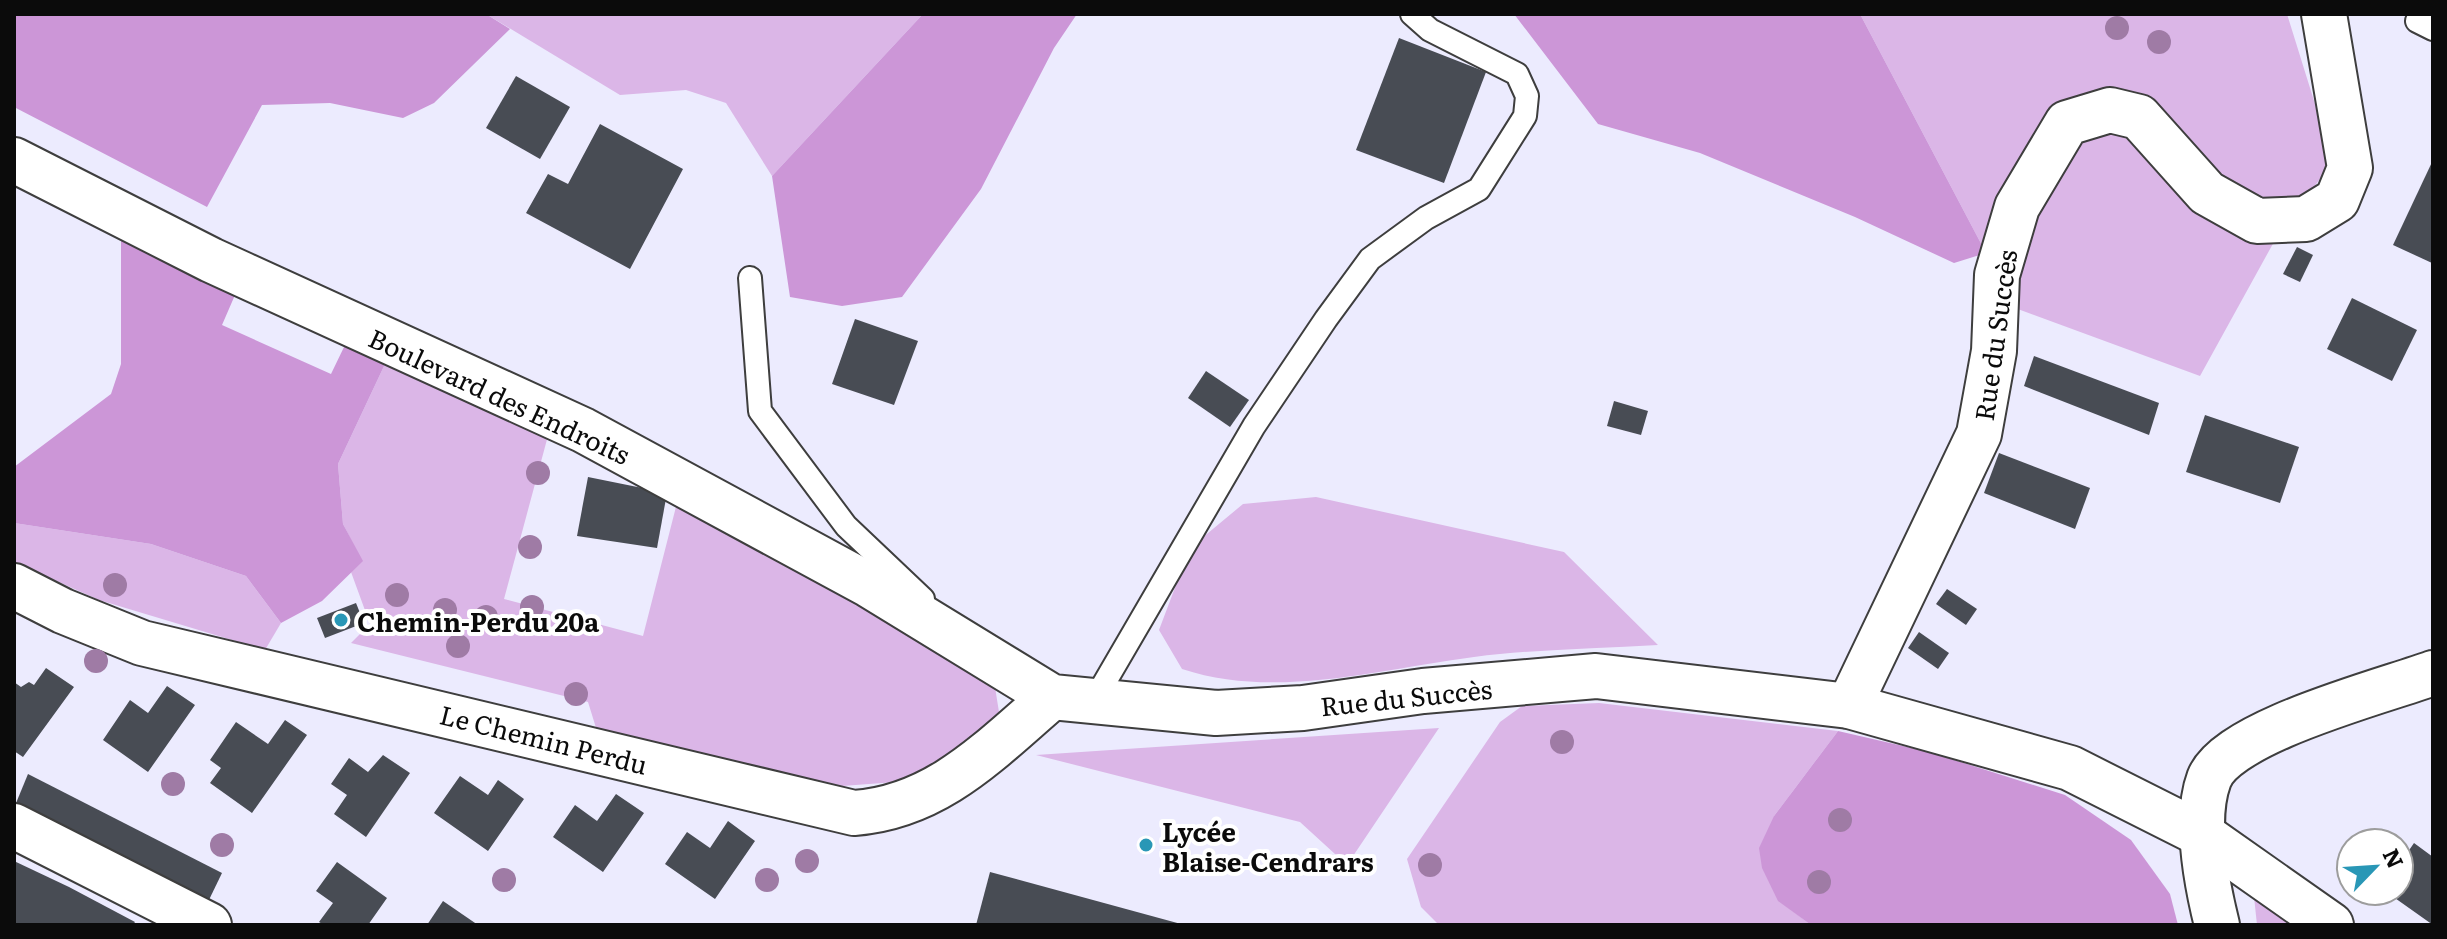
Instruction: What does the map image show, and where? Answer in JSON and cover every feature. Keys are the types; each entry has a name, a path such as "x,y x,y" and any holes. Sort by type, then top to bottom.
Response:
{"street":[{"name":"Rue du Succès","path":"1849,706 1979,434 1994,351 1997,275 2017,207 2067,123 2110,110 2139,117 2207,193 2257,221 2306,219 2337,200 2350,168 2324,14"},
{"name":"Boulevard des Endroits","path":"14,160 211,260 583,430 869,585 976,650"},
{"name":"Le Chemin Perdu","path":"14,586 63,611 142,643 854,813 888,811 912,802 968,769 1052,697"},
{"name":"Rue du Succès","path":"976,650 1052,697 1216,713 1303,708 1423,691 1596,676 1849,706 2070,768 2203,835 2331,925"},
{"path":"2217,925 2206,880 2203,835 2209,778 2232,751 2264,732 2433,673"},
{"path":"14,826 209,925"}],"lane":[{"path":"1095,699 1254,426 1370,259 1426,218 1479,189 1525,116 1527,96 1517,74 1430,30 1412,14"},
{"path":"750,278 760,411 846,526 976,650"}],"shaded area":[{"path":"14,14 486,14 510,29 434,103 403,118 330,103 262,105 207,207 14,107"},
{"path":"486,14 923,14 772,176 726,103 686,90 620,95"},
{"path":"923,14 1077,14 1054,48 981,189 902,297 842,306 790,297 772,176"},
{"path":"1514,14 1860,14 1986,253 1954,263 1855,217 1700,153 1598,124"},
{"path":"1860,14 2287,14 2315,104 2328,168 2275,240 2200,376 2015,308"},
{"path":"121,236 235,295 222,325 331,374 345,345 385,364 338,464 343,524 363,561 322,601 281,623 246,576 151,544 14,523 14,467 111,394 121,364"},
{"path":"385,364 549,432 504,599 643,636 679,495 994,681 999,712 981,739 953,762 896,782 842,786 617,739 597,731 588,702 351,643 370,624 351,572 362,561 343,524 338,464"},
{"path":"1316,497 1564,552 1658,645 1497,654 1291,682 1218,678 1182,669 1159,630 1190,548 1243,504"},
{"path":"14,523 151,544 246,576 281,623 265,650 99,600 14,562"},
{"path":"1599,703 1838,731 1774,816 1778,900 1811,925 1439,925 1421,907 1407,859 1500,722 1522,706"},
{"path":"1439,728 1347,865 1300,822 1036,755"},
{"path":"1838,731 1929,752 2065,795 2131,840 2170,894 2178,925 1811,925 1778,901 1762,868 1759,848 1774,816"},
{"path":"2253,887 2298,925 2257,925"}],"building":[{"path":"1399,38 1486,72 1444,183 1356,150"},
{"path":"516,76 570,107 540,159 486,128"},
{"path":"600,124 683,169 630,269 526,213 548,174 568,184"},
{"path":"2433,160 2433,260 2432,263 2393,245"},
{"path":"2297,247 2313,255 2300,282 2283,274"},
{"path":"2352,298 2417,330 2392,381 2327,349"},
{"path":"855,319 918,341 894,405 832,384"},
{"path":"2034,356 2159,403 2149,435 2024,386"},
{"path":"1206,371 1249,400 1230,427 1188,398"},
{"path":"1614,401 1648,411 1641,435 1607,426"},
{"path":"2205,415 2299,447 2280,503 2186,472"},
{"path":"1999,453 2090,488 2075,529 1984,493"},
{"path":"588,477 667,493 657,548 577,536"},
{"path":"1947,589 1977,609 1966,625 1936,604"},
{"name":"Chemin-Perdu 20a","path":"356,603 364,623 325,638 317,618"},
{"path":"1919,632 1949,653 1938,669 1908,648"},
{"path":"46,668 74,687 23,757 14,751 14,682 21,687 29,682 34,685"},
{"path":"167,686 195,705 148,772 103,740 130,700 148,713"},
{"path":"285,720 307,735 252,813 210,783 221,768 210,760 236,722 268,744"},
{"path":"383,755 410,773 366,837 334,814 347,795 331,784 349,758 368,772"},
{"path":"28,774 222,873 206,906 14,808"},
{"path":"460,776 488,795 498,780 524,799 488,851 434,813"},
{"path":"616,794 644,813 603,872 553,837 575,805 597,821"},
{"path":"728,821 755,841 715,899 665,864 687,832 710,848"},
{"path":"2415,844 2433,857 2433,925 2408,907 2415,907"},
{"path":"14,861 135,922 133,925 14,925"},
{"path":"337,862 387,898 368,925 324,925 319,922 333,903 316,891"},
{"name":"Lycée Blaise-Cendrars","path":"990,872 1181,924 976,925"},
{"path":"443,901 478,925 427,925"}],"place":[{"name":"Chemin-Perdu 20a","path":"341,620"},
{"name":"Lycée Blaise-Cendrars","path":"1146,845"}]}
